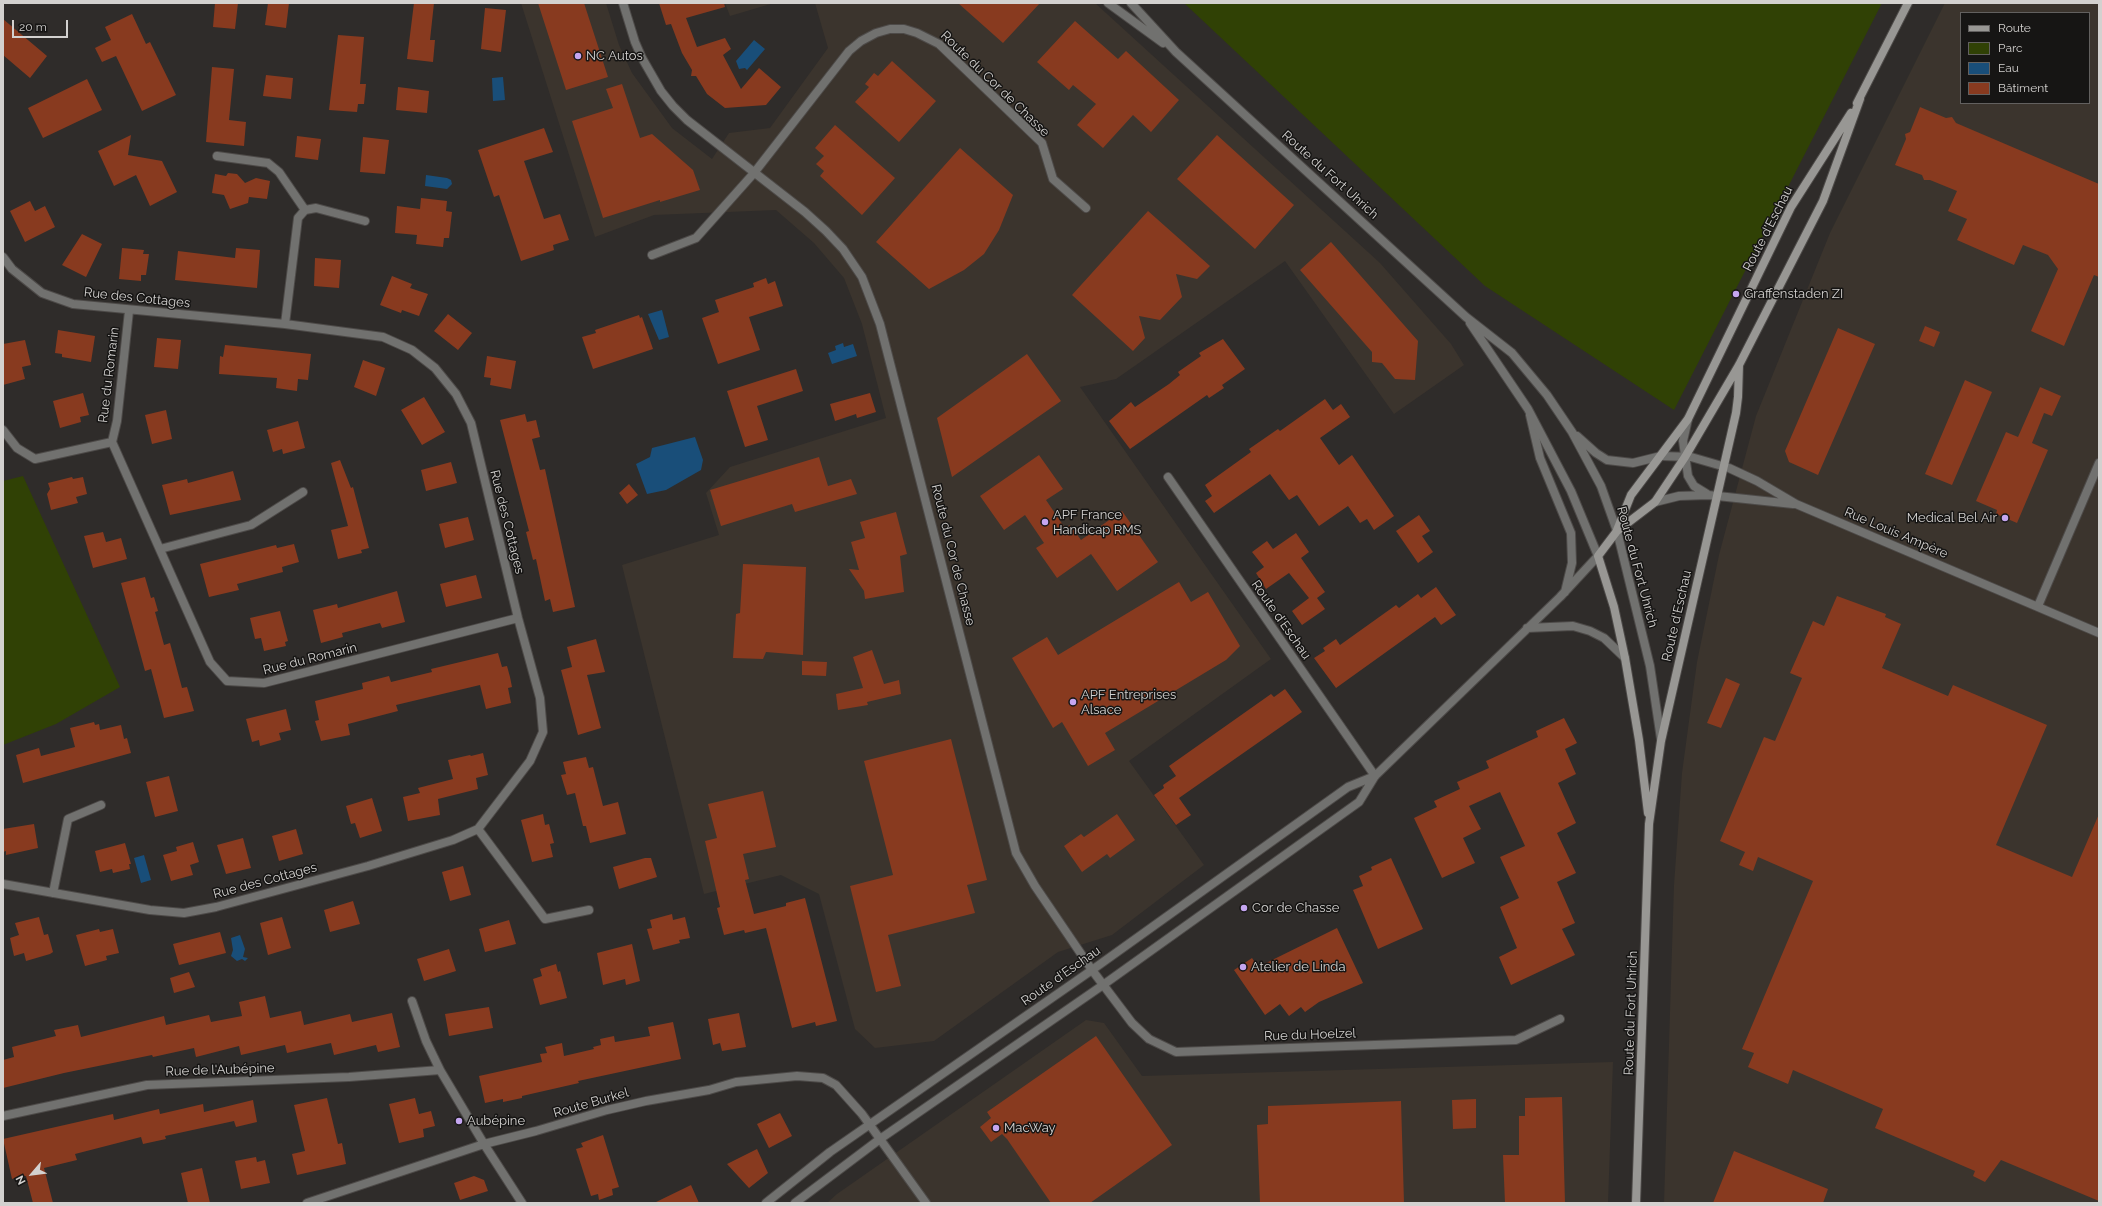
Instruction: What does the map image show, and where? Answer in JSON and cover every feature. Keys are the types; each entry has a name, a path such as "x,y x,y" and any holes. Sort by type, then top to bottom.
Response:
{"main road":[{"name":"Route d'Eschau","path":"1617,531 1631,495 1688,419 1791,207 1860,99 1908,3"},
{"name":"Route d'Eschau","path":"1598,556 1617,531 1655,502 1685,456 1739,365 1823,201 1860,99"},
{"name":"Route d'Eschau","path":"1661,740 1712,495 1723,466 1738,397 1739,365"},
{"name":"Route du Fort Uhrich","path":"1598,556 1614,607 1625,658 1639,740 1649,824"},
{"name":"Route du Fort Uhrich","path":"1636,1203 1649,824 1661,740"}],"street":[{"name":"Route du Cor de Chasse","path":"623,3 635,42 661,91 687,120 806,212 844,249 856,266 872,298 932,520 1016,853 1026,874 1092,970"},
{"name":"Route du Fort Uhrich","path":"1108,3 1176,52"},
{"name":"Route du Fort Uhrich","path":"1132,3 1176,52 1466,317 1512,353 1547,395 1572,432 1601,486 1617,531 1650,666 1661,740"},
{"name":"Route du Cor de Chasse","path":"652,255 696,238 754,173 848,51 876,32 890,29 904,29 926,36 939,44 1042,143 1053,179 1086,208"},
{"path":"217,156 268,163 279,172 305,210"},
{"path":"285,324 298,218 305,210 316,208 365,221"},
{"name":"Rue des Cottages","path":"3,257 12,269 42,293 73,304 129,311 285,324 383,337 412,350 435,368 456,394 471,423 518,618 540,698 543,732 530,761 478,829 453,840 368,866 216,907 184,913 150,910 3,884"},
{"name":"Rue du Romarin","path":"129,311 117,421 112,442 210,662 227,681 264,683 518,618"},
{"name":"Route du Fort Uhrich","path":"1466,317 1528,409 1571,491 1598,556"},
{"name":"Route du Fort Uhrich","path":"1528,409 1540,458 1571,532 1572,563 1564,592"},
{"name":"Route d'Eschau","path":"1688,419 1683,441 1688,476 1694,486 1712,495"},
{"name":"Rue du Romarin","path":"3,430 17,448 35,459 112,442"},
{"path":"1572,432 1596,453 1607,460 1633,463 1660,456 1685,456"},
{"name":"Rue Louis Ampère","path":"1685,456 1723,466 1757,481 1796,504 2099,632"},
{"path":"2038,606 2099,463"},
{"name":"Route d'Eschau","path":"1168,477 1375,776"},
{"path":"160,549 251,525 303,492"},
{"name":"Route d'Eschau","path":"1655,502 1679,496 1712,495 1796,504"},
{"name":"Route d'Eschau","path":"795,1203 880,1139 1103,985 1359,802 1375,776 1564,592 1598,556"},
{"path":"1527,628 1573,626 1604,638 1625,658"},
{"name":"Route d'Eschau","path":"766,1203 830,1152 1092,970 1348,787 1375,776"},
{"path":"53,893 68,820 101,805"},
{"path":"478,829 545,919 589,910"},
{"name":"Rue du Hoelzel","path":"1092,970 1132,1023 1150,1040 1176,1052 1516,1040 1560,1019"},
{"path":"412,1001 426,1041 440,1070 484,1144 522,1203"},
{"name":"Rue de l'Aubépine","path":"3,1116 147,1085 349,1078 440,1070"},
{"name":"Route Burkel","path":"307,1203 484,1144 646,1101 709,1090 736,1082 798,1076 814,1076 830,1081 852,1100 926,1203"}],"shaded area":[{"path":"521,3 606,3 619,45 632,73 672,128 712,159 729,133 770,128 828,48 815,3 1095,3 1380,263 1451,344 1464,365 1394,414 1285,261 1116,379 1080,387 1271,659 1129,761 1204,865 1112,935 1058,952 934,1041 875,1048 855,1029 819,894 781,875 704,894 622,565 719,535 706,493 730,467 886,418 862,324 844,278 814,243 776,210 654,215 595,237"},
{"path":"725,3 774,3 730,16"},
{"path":"1945,3 2099,3 2099,1203 1664,1203 1674,885 1682,773 1697,662 1719,555 1756,416 1830,233"},
{"path":"1086,1020 1104,1023 1142,1076 1613,1062 1608,1203 827,1203 837,1194"}],"green space":[{"path":"1184,3 1882,3 1674,410 1485,286"},
{"path":"23,476 120,687 56,724 3,745 3,481"}],"water":[{"path":"754,40 765,49 747,70 745,68 739,69 736,61"},
{"path":"503,77 505,100 493,101 492,78"},
{"path":"426,175 447,178 451,180 452,184 447,189 425,186"},
{"path":"662,310 669,337 659,340 648,314"},
{"path":"843,343 844,347 853,344 857,356 832,364 828,353 836,350 835,346"},
{"path":"695,437 703,460 701,470 666,490 647,494 636,464 650,457 652,448"},
{"path":"144,855 151,880 141,883 134,858"},
{"path":"240,935 245,949 243,957 248,958 245,961 242,959 237,961 231,956 233,950 231,938"}],"building":[{"path":"215,3 238,3 235,29 213,27"},
{"path":"268,3 289,3 286,28 265,25"},
{"path":"414,3 434,3 430,40 435,40 433,62 407,59"},
{"name":"NC Autos","path":"538,3 584,3 608,77 566,90"},
{"path":"659,3 724,3 725,7 686,18 697,47 725,38 731,49 723,55 741,89 759,68 781,87 766,105 725,108 707,94 696,76 691,76 692,70 682,53 671,24 666,25"},
{"path":"958,3 1040,3 1003,43"},
{"path":"485,8 506,10 501,52 481,49"},
{"path":"132,14 146,44 150,42 176,95 142,111 116,56 102,62 95,48 111,40 105,27"},
{"path":"3,19 47,56 30,78 3,55"},
{"path":"1075,21 1118,59 1126,51 1179,100 1151,132 1133,115 1103,148 1077,125 1096,104 1073,85 1069,90 1037,62"},
{"path":"338,35 364,37 360,84 366,84 364,104 358,104 357,112 329,110"},
{"path":"892,61 936,101 899,142 855,102 869,87 865,84 874,73 878,76"},
{"path":"212,67 234,69 229,120 246,122 244,146 206,142"},
{"path":"266,75 293,78 291,99 263,96"},
{"path":"87,79 102,110 43,138 28,108"},
{"path":"622,84 640,138 652,134 693,170 700,190 660,202 660,200 603,218 572,121 613,108 606,89"},
{"path":"398,87 429,91 427,113 396,110"},
{"path":"1920,107 1946,118 1952,117 1956,123 2099,184 2099,277 2094,275 2064,346 2031,331 2058,269 2048,255 2023,245 2014,265 1957,240 1967,219 1948,211 1957,191 1930,180 1924,180 1922,175 1895,165 1906,139 1905,134 1910,132"},
{"path":"835,125 895,178 862,215 820,176 824,171 816,164 824,156 815,148"},
{"path":"544,128 553,152 524,161 544,219 560,214 569,240 553,245 554,250 521,261 499,195 494,197 478,150"},
{"path":"131,135 128,155 162,161 177,192 150,206 136,175 114,186 98,151"},
{"path":"1217,135 1294,205 1255,249 1177,179"},
{"path":"297,136 321,139 318,160 295,157"},
{"path":"363,137 389,140 385,174 360,172"},
{"path":"960,148 1013,195 999,230 984,254 964,270 929,289 876,242"},
{"path":"228,173 237,174 245,183 256,178 270,181 267,199 249,197 248,203 230,209 224,195 212,193 215,174 226,176"},
{"path":"421,198 447,201 446,211 452,212 449,238 444,238 443,247 416,244 417,235 395,233 397,206 420,209"},
{"path":"30,201 35,211 45,206 55,227 25,242 10,211"},
{"path":"1148,211 1210,266 1197,279 1176,274 1182,297 1160,320 1139,316 1145,338 1133,351 1072,295"},
{"path":"82,234 102,244 86,277 62,265"},
{"path":"1331,242 1418,341 1415,380 1395,379 1382,363 1372,362 1372,352 1300,270"},
{"path":"122,248 144,250 143,254 149,254 146,275 141,275 141,281 119,279"},
{"path":"236,248 260,250 257,288 175,280 178,251 235,258"},
{"path":"315,258 341,260 339,288 314,286"},
{"path":"392,276 412,284 410,288 428,294 419,316 402,310 401,313 380,305"},
{"path":"766,278 768,284 775,281 783,306 749,317 760,350 718,364 702,318 719,312 715,300 754,287 753,283"},
{"path":"448,314 472,333 458,350 434,331"},
{"path":"639,315 640,318 642,317 653,349 593,369 582,337 596,333 595,330"},
{"path":"1925,326 1940,332 1934,347 1919,341"},
{"path":"1838,328 1875,344 1818,475 1789,462 1785,451"},
{"path":"58,330 95,336 91,362 62,357 62,354 55,353"},
{"path":"157,338 181,340 178,369 154,367"},
{"path":"1223,339 1245,369 1222,385 1224,388 1209,398 1207,395 1130,449 1109,421 1131,402 1135,407 1169,384 1180,375 1178,372 1201,356 1199,353"},
{"path":"25,340 31,365 22,367 25,379 3,385 3,344"},
{"path":"225,345 311,354 308,380 298,379 297,391 276,388 277,378 219,374 220,356 223,357"},
{"path":"1027,354 1061,401 952,477 937,418"},
{"path":"487,356 516,361 511,389 490,385 491,378 484,377"},
{"path":"363,360 385,368 376,396 354,387"},
{"path":"796,369 803,391 757,406 768,440 745,447 727,391"},
{"path":"1965,380 1992,392 1952,485 1925,474"},
{"path":"2040,387 2061,396 2052,416 2044,413 2032,443 2048,450 2017,523 1996,514 1997,510 1976,501 2006,432 2018,437"},
{"path":"83,393 89,415 80,417 81,422 60,428 53,401"},
{"path":"870,393 876,412 857,418 856,414 835,421 830,404"},
{"path":"424,397 445,432 422,445 401,410"},
{"path":"1325,399 1333,410 1341,404 1350,417 1320,438 1339,465 1352,455 1394,516 1374,530 1367,519 1360,523 1348,506 1319,526 1297,495 1289,500 1270,474 1214,513 1205,501 1212,496 1205,485 1251,452 1249,449 1278,429 1280,431"},
{"path":"166,410 172,439 152,444 145,415"},
{"path":"525,414 527,422 536,420 540,437 532,439 540,470 545,469 575,607 553,612 550,599 545,601 536,559 533,560 526,532 529,531 500,420"},
{"path":"298,421 305,448 283,454 282,449 273,452 267,430"},
{"path":"1039,455 1063,489 1046,500 1065,528 1070,525 1081,540 1122,511 1158,562 1117,591 1091,554 1057,578 1036,548 1044,543 1025,515 1004,530 980,496"},
{"path":"819,457 828,486 851,479 857,494 795,512 792,504 721,526 710,490"},
{"path":"340,460 351,488 353,487 369,548 361,550 362,553 338,559 331,530 348,526 331,463"},
{"path":"451,462 457,483 426,491 421,470"},
{"path":"233,471 241,500 170,515 162,485 187,479 188,483"},
{"path":"72,477 73,479 83,477 87,494 76,497 78,503 51,510 47,494 50,489 48,483"},
{"path":"629,484 638,495 627,504 619,493"},
{"path":"896,512 907,554 900,556 904,592 865,599 864,591 849,569 859,570 851,542 865,538 860,522"},
{"path":"1419,515 1430,531 1422,536 1433,552 1418,563 1396,531"},
{"path":"468,517 474,540 445,548 439,524"},
{"path":"103,532 106,542 121,538 127,559 93,568 84,536"},
{"path":"1296,533 1309,552 1301,558 1325,592 1317,598 1325,609 1302,625 1292,611 1309,598 1289,573 1266,589 1256,573 1264,567 1252,552 1267,541 1273,549"},
{"path":"294,544 299,562 282,567 283,572 237,584 239,590 209,597 200,564 276,545 277,548"},
{"path":"743,564 806,567 803,655 766,652 763,659 733,658 736,614 740,613"},
{"path":"476,575 482,598 446,607 440,584"},
{"path":"145,577 151,598 154,597 158,611 155,612 164,645 170,643 182,688 187,687 194,711 164,718 151,669 145,671 121,583"},
{"path":"1179,582 1191,602 1208,592 1240,646 1226,660 1105,733 1115,750 1088,766 1062,722 1053,728 1012,658 1047,637 1058,655"},
{"path":"1436,587 1456,615 1441,625 1435,617 1336,688 1314,658 1325,651 1323,648 1336,639 1340,645 1396,605 1399,608 1418,594 1421,598"},
{"path":"397,591 405,622 382,628 380,623 342,633 343,637 321,643 313,610 337,604 338,608"},
{"path":"1837,596 1886,614 1885,617 1901,624 1882,668 1948,696 1953,685 2047,725 1996,845 2072,877 2099,814 2099,1201 2001,1160 1985,1182 1973,1176 1975,1171 1875,1128 1883,1109 1793,1070 1788,1084 1748,1067 1754,1053 1742,1049 1813,881 1758,857 1753,871 1739,865 1745,852 1720,841 1764,737 1775,741 1802,678 1790,673 1813,621 1824,626"},
{"path":"280,611 288,641 285,642 286,646 264,651 261,638 255,639 250,618"},
{"path":"596,639 605,672 587,675 601,728 578,735 561,670 572,667 567,647"},
{"path":"872,650 884,684 899,680 901,694 867,702 868,705 838,710 836,694 863,688 853,657"},
{"path":"498,653 502,667 507,666 510,677 512,687 508,688 511,703 486,709 480,685 396,705 398,711 348,724 350,735 321,741 315,721 319,720 315,701 363,689 362,683 389,676 391,682 432,672 431,669"},
{"path":"802,661 827,662 826,676 802,675"},
{"path":"1726,678 1740,684 1721,728 1707,723"},
{"path":"1285,689 1302,712 1179,798 1191,815 1176,825 1154,795 1164,788 1163,785 1176,776 1169,766 1271,694 1274,697"},
{"path":"286,709 291,730 279,733 281,740 260,746 259,740 252,742 246,719"},
{"path":"1564,718 1577,743 1565,749 1576,774 1558,783 1576,823 1557,833 1576,873 1557,882 1575,923 1562,929 1575,955 1511,985 1499,957 1517,948 1500,907 1519,898 1500,857 1525,846 1500,792 1469,806 1481,829 1463,838 1475,863 1442,878 1414,818 1437,807 1434,801 1460,789 1457,782 1489,768 1486,761 1538,737 1536,731"},
{"path":"94,722 95,725 99,724 100,730 121,725 124,739 127,738 131,753 23,783 16,755 39,748 41,756 75,747 70,728"},
{"path":"951,739 987,880 967,885 975,913 888,935 901,986 876,992 850,886 893,875 864,761"},
{"path":"483,753 488,775 476,778 478,789 438,799 440,815 408,821 403,797 420,793 418,788 453,779 448,760"},
{"path":"586,757 589,768 593,767 603,806 618,802 626,834 590,843 586,826 583,826 575,793 567,795 561,775 566,774 563,762"},
{"path":"169,776 178,811 155,817 146,782"},
{"path":"763,791 776,847 743,854 749,879 745,880 754,914 786,906 786,903 805,898 837,1021 816,1026 815,1022 792,1028 766,928 745,933 744,930 724,935 717,908 720,907 705,841 717,838 708,804"},
{"path":"372,798 382,831 360,838 355,823 351,824 346,806"},
{"path":"543,814 545,825 549,824 554,843 550,844 553,857 532,862 521,820"},
{"path":"1117,814 1135,840 1110,858 1107,854 1082,872 1064,846 1081,834 1084,837"},
{"path":"34,824 38,848 6,855 6,851 3,852 3,829"},
{"path":"296,829 303,854 279,861 272,836"},
{"path":"243,838 251,868 226,874 217,845"},
{"path":"193,842 199,862 190,865 193,875 171,881 163,855 177,851 176,847"},
{"path":"125,843 131,864 129,864 130,869 113,873 112,869 100,872 95,851"},
{"path":"645,858 651,858 657,877 619,889 613,867"},
{"path":"1391,858 1423,929 1378,949 1353,890 1363,886 1359,876 1372,870 1371,867"},
{"path":"463,866 471,895 450,901 442,872"},
{"path":"353,901 360,924 330,932 324,910"},
{"path":"672,914 673,920 685,917 690,938 679,940 680,943 653,950 647,929 652,928 650,920"},
{"path":"39,917 44,935 48,934 53,952 26,961 24,953 14,956 10,938 19,935 15,923"},
{"path":"282,917 291,948 268,955 260,923"},
{"path":"509,920 516,944 485,952 479,929"},
{"path":"1337,928 1363,983 1319,1002 1305,1012 1301,1007 1289,1016 1280,1004 1265,1015 1234,970 1252,958 1258,967"},
{"path":"99,929 100,932 113,929 119,953 106,956 107,960 85,966 76,935"},
{"path":"220,932 226,953 179,965 173,944"},
{"path":"632,944 640,981 626,985 625,979 603,985 597,953"},
{"path":"449,949 456,971 424,981 417,959"},
{"path":"556,964 558,972 560,971 567,998 540,1005 533,979 542,976 540,969"},
{"path":"189,972 195,987 174,993 170,978"},
{"path":"265,996 270,1018 301,1011 304,1025 350,1014 352,1022 392,1013 400,1047 378,1052 376,1045 334,1055 331,1043 287,1053 285,1045 241,1055 239,1046 196,1057 194,1048 64,1073 3,1088 3,1060 14,1057 12,1047 56,1036 54,1030 78,1025 81,1037 164,1016 166,1025 209,1015 211,1022 242,1016 239,1002"},
{"path":"489,1007 493,1028 449,1036 445,1014"},
{"path":"739,1013 746,1047 722,1051 720,1043 713,1045 708,1019"},
{"path":"673,1022 681,1059 578,1081 579,1083 522,1096 522,1098 503,1102 503,1099 485,1103 479,1076 542,1062 540,1054 547,1053 545,1047 562,1043 564,1056 594,1049 593,1047 601,1045 600,1039 614,1036 615,1042 650,1036 648,1027"},
{"path":"1096,1036 1172,1145 1090,1203 1051,1203 1007,1139 1002,1134 991,1142 980,1127 991,1118 987,1112"},
{"path":"1562,1097 1565,1203 1505,1203 1503,1155 1519,1155 1519,1116 1525,1116 1525,1098"},
{"path":"327,1098 338,1144 342,1143 346,1164 297,1175 292,1154 305,1151 294,1105"},
{"path":"415,1098 419,1114 431,1111 435,1126 423,1129 424,1137 399,1143 389,1104"},
{"path":"1476,1099 1476,1128 1453,1129 1452,1100"},
{"path":"253,1100 257,1122 236,1127 234,1121 165,1136 166,1139 143,1144 141,1137 75,1154 77,1160 44,1168 53,1203 33,1203 26,1176 12,1179 3,1139 113,1114 114,1120 159,1109 160,1114 203,1104 204,1112"},
{"path":"1401,1101 1404,1203 1260,1203 1257,1125 1268,1124 1268,1106"},
{"path":"780,1113 792,1136 769,1148 757,1124"},
{"path":"603,1135 619,1187 612,1189 613,1195 599,1200 598,1194 591,1196 576,1149 583,1147 581,1143"},
{"path":"757,1149 768,1173 749,1188 727,1164"},
{"path":"1734,1151 1828,1189 1823,1203 1713,1203"},
{"path":"256,1157 257,1162 265,1160 270,1183 241,1189 235,1161"},
{"path":"202,1168 210,1203 188,1203 181,1173"},
{"path":"474,1176 484,1180 488,1191 460,1200 454,1183"},
{"path":"691,1185 699,1203 654,1203"}],"place":[{"name":"NC Autos","path":"578,56"},
{"name":"Graffenstaden ZI","path":"1736,294"},
{"name":"Medical Bel Air","path":"2005,518"},
{"name":"APF France Handicap RMS","path":"1045,522"},
{"name":"APF Entreprises Alsace","path":"1073,702"},
{"name":"Cor de Chasse","path":"1244,908"},
{"name":"Atelier de Linda","path":"1243,967"},
{"name":"Aubépine","path":"459,1121"},
{"name":"MacWay","path":"996,1128"}]}
